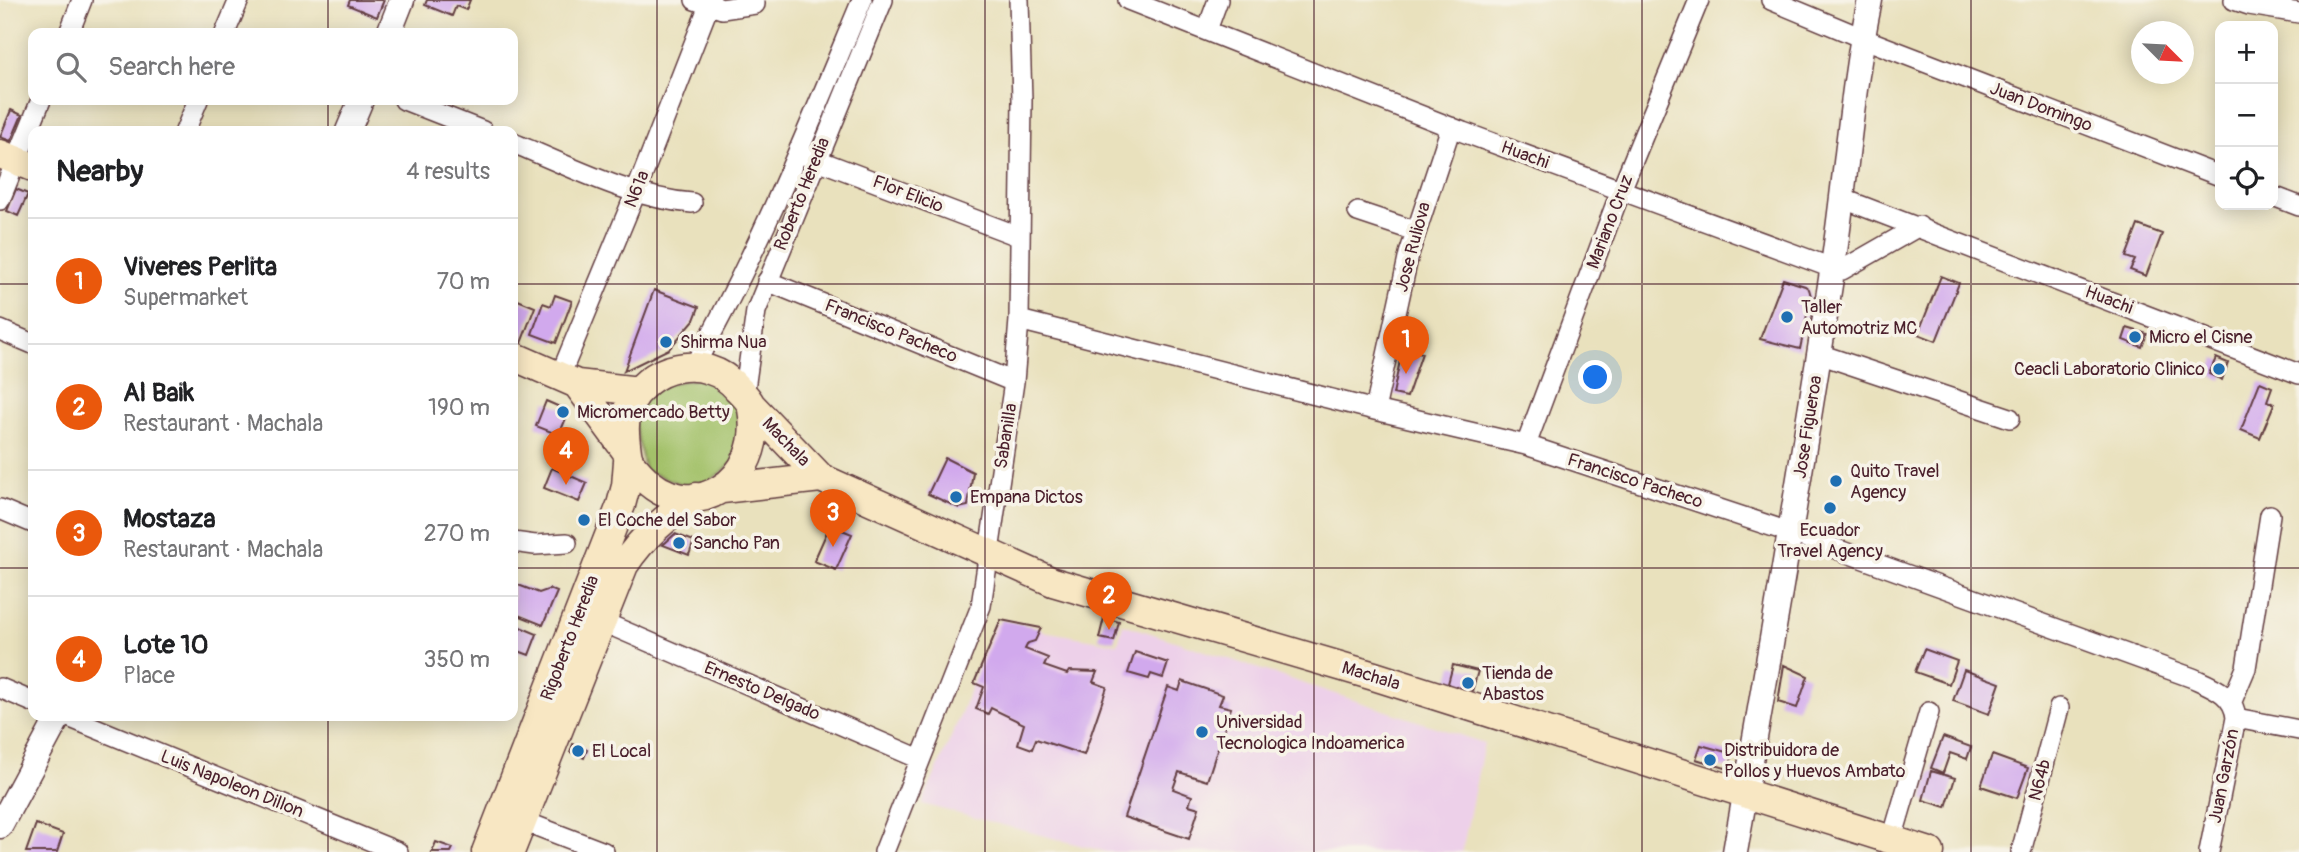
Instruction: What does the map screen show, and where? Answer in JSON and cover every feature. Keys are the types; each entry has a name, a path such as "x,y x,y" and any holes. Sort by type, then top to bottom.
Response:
{"main road":[{"path":"518,358 568,380 639,391 654,377 673,368 694,366 713,370 731,380 748,401"},
{"path":"568,380 647,482 662,492 679,497 709,493"},
{"name":"Rigoberto Heredia","path":"510,852 512,816 621,505 626,486 628,456 624,430 628,409 639,391"},
{"name":"Machala","path":"748,401 821,478 1053,582 1374,676 1930,852"},
{"name":"Rigoberto Heredia","path":"486,852 512,816 603,622 624,565 668,515 739,474 750,456 755,435 748,401"},
{"name":"Machala","path":"709,493 821,478"}],"street":[{"path":"71,28 82,0"},
{"path":"227,28 239,0"},
{"path":"390,28 402,0"},
{"name":"Roberto Heredia","path":"694,366 744,271 862,0"},
{"name":"Roberto Heredia","path":"748,401 756,311 883,0"},
{"name":"Sabanilla","path":"884,852 967,648 981,606 1014,382 1019,320 1018,236 1022,100 1019,0"},
{"name":"Huachi","path":"1128,0 1451,127 1832,268"},
{"path":"1207,30 1218,0"},
{"name":"Mariano Cruz","path":"1526,445 1621,190 1699,0"},
{"name":"Juan Domingo","path":"1771,0 1862,38 2215,174"},
{"name":"Jose Figueroa","path":"1735,852 1791,533 1832,268 1862,38 1870,0"},
{"path":"2234,0 2299,13"},
{"path":"705,2 722,9 755,4"},
{"name":"N61a","path":"568,380 705,2"},
{"path":"31,126 39,105"},
{"path":"187,126 196,105"},
{"path":"350,126 360,105"},
{"path":"417,105 470,126"},
{"name":"Jose Ruliova","path":"1375,410 1415,231 1451,127"},
{"path":"0,200 28,132"},
{"path":"518,145 636,192 657,199 692,203"},
{"name":"Flor Elicio","path":"797,152 1018,236"},
{"name":"Huachi","path":"1841,198 2299,374"},
{"path":"2278,198 2299,206"},
{"path":"1358,212 1415,231"},
{"path":"1832,268 1842,270 1919,226"},
{"name":"Francisco Pacheco","path":"767,281 1014,382"},
{"name":"Francisco Pacheco","path":"1019,320 1375,410 1526,445 1791,533 2193,678 2215,688 2234,710"},
{"path":"0,330 28,342"},
{"path":"1819,354 2010,418"},
{"path":"0,509 28,521"},
{"name":"Juan Garzón","path":"2209,852 2234,710 2246,668 2270,514"},
{"path":"518,542 535,545 568,543"},
{"name":"Ernesto Delgado","path":"603,622 920,759"},
{"path":"0,688 28,700"},
{"name":"N64b","path":"2021,852 2059,708"},
{"path":"2234,710 2299,730"},
{"path":"1892,839 1929,712"},
{"path":"0,826 56,721"},
{"name":"Luis Napoleon Dillon","path":"78,721 398,852"},
{"path":"512,816 604,852"}],"shaded area":[{"name":"Universidad Tecnologica Indoamerica","path":"995,623 1118,644 1123,624 1484,743 1462,852 1106,852 922,804 958,721"}],"green space":[{"path":"710,377 739,402 742,457 697,490 645,471 633,417 655,385"}],"building":[{"path":"350,0 384,0 377,17 348,5"},
{"path":"427,0 470,0 466,10 456,6 452,16 425,5"},
{"path":"11,110 22,115 11,141 0,137"},
{"path":"16,189 28,194 18,216 7,211"},
{"path":"2138,225 2162,234 2146,276 2130,270 2135,260 2126,257"},
{"path":"1941,276 1959,283 1936,341 1918,334"},
{"name":"Taller Automotriz MC","path":"1783,279 1805,286 1811,296 1800,349 1760,339"},
{"path":"654,290 699,307 694,320 669,349 624,371"},
{"path":"555,295 572,301 556,343 532,334 543,303 551,306"},
{"path":"518,300 535,307 521,343 518,342"},
{"name":"Micro el Cisne","path":"2127,328 2147,334 2142,347 2123,340"},
{"path":"1403,346 1422,353 1407,397 1393,394"},
{"name":"Ceacli Laboratorio Clinico","path":"2216,358 2228,363 2222,380 2209,374"},
{"path":"2260,382 2272,387 2267,401 2274,404 2260,438 2241,430"},
{"path":"546,401 569,411 559,435 536,426"},
{"path":"945,458 973,472 968,506 959,508 928,494"},
{"path":"552,468 587,483 579,502 544,488"},
{"path":"830,525 852,534 836,570 814,561"},
{"name":"Sancho Pan","path":"675,534 694,541 689,555 663,545"},
{"path":"518,585 539,593 550,589 557,592 543,625 518,615"},
{"path":"1104,618 1119,622 1114,641 1099,638"},
{"path":"1001,620 1041,628 1035,641 1028,643 1025,649 1048,658 1044,666 1067,674 1069,671 1097,672 1093,682 1107,687 1084,755 1036,739 1032,749 1018,744 1024,724 991,708 988,714 976,709 984,687 974,683"},
{"path":"518,626 537,634 529,655 518,651"},
{"path":"1924,649 1957,661 1949,684 1915,672"},
{"path":"1135,652 1168,663 1163,678 1151,674 1149,679 1128,673"},
{"path":"1453,665 1478,671 1470,698 1446,691"},
{"path":"1784,665 1808,676 1797,708 1778,702"},
{"path":"1964,670 2000,683 1989,714 1953,701"},
{"path":"1182,681 1223,695 1219,705 1231,708 1207,781 1179,772 1173,789 1192,796 1189,805 1199,808 1189,839 1124,817 1168,687 1179,691"},
{"path":"1943,737 1971,747 1967,759 1950,753 1943,773 1931,768"},
{"name":"El Local","path":"573,744 587,750 584,758 570,752"},
{"path":"1701,745 1733,754 1730,764 1725,768 1696,759"},
{"path":"1992,755 2028,768 2017,798 1981,786"},
{"path":"1931,771 1955,778 1946,807 1923,800"},
{"path":"36,824 63,834 57,852 26,852"},
{"path":"436,842 453,848 451,852 432,852"}],"place":[{"name":"Taller Automotriz MC","path":"1787,317"},
{"name":"Micro el Cisne","path":"2135,337"},
{"name":"Shirma Nua","path":"666,342"},
{"name":"Ceacli Laboratorio Clinico","path":"2219,369"},
{"name":"Viveres Perlita","path":"1406,374"},
{"name":"Micromercado Betty","path":"563,412"},
{"name":"Quito Travel Agency","path":"1836,481"},
{"name":"Lote 10","path":"566,485"},
{"name":"Empana Dictos","path":"956,497"},
{"name":"Ecuador Travel Agency","path":"1830,508"},
{"name":"El Coche del Sabor","path":"584,520"},
{"name":"Sancho Pan","path":"679,543"},
{"name":"Mostaza","path":"833,547"},
{"name":"Al Baik","path":"1109,630"},
{"name":"Tienda de Abastos","path":"1468,683"},
{"name":"Universidad Tecnologica Indoamerica","path":"1202,732"},
{"name":"El Local","path":"578,751"},
{"name":"Distribuidora de Pollos y Huevos Ambato","path":"1710,760"}]}
